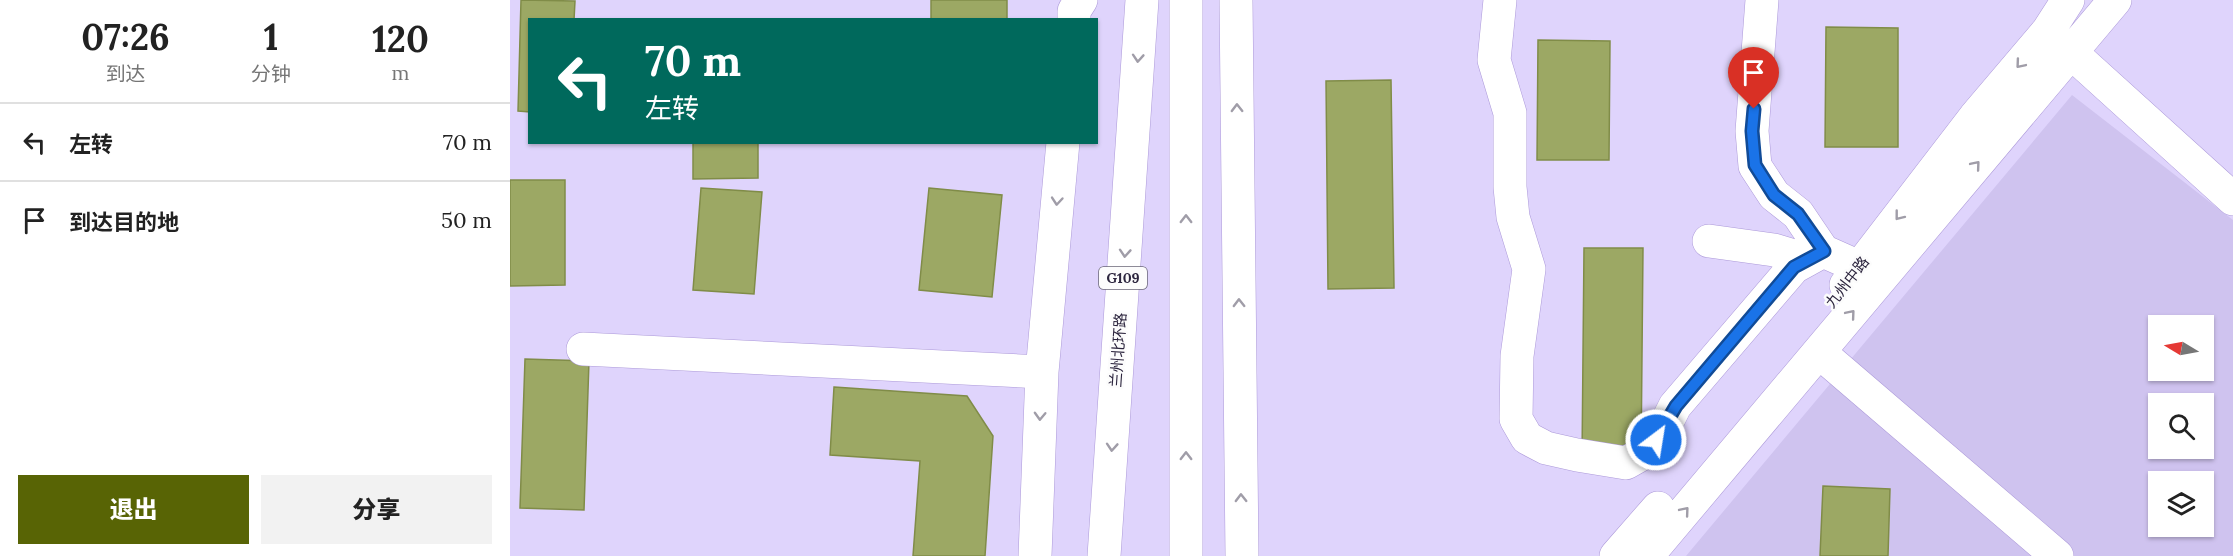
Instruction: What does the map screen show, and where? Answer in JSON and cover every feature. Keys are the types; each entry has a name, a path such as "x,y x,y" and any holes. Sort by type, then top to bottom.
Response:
{"main road":[{"path":"1074,18 1074,11 1081,0"},
{"name":"兰州北环路","path":"1104,556 1142,0"},
{"path":"1186,0 1186,556"},
{"path":"1236,0 1242,556"},
{"path":"1500,0 1494,60 1510,113 1510,188 1513,217 1529,269 1517,356 1516,387 1516,419 1527,438 1546,448 1626,463 1649,450 1676,406 1794,267 1815,255"},
{"path":"1762,0 1752,131 1755,165 1774,195 1798,214 1815,255"},
{"name":"九州中路","path":"1616,556 1806,336 1975,117 2060,42 2068,0"},
{"path":"1647,556 1819,352 2060,42 2115,0"},
{"path":"2060,42 2233,199"},
{"path":"1035,556 1042,372 1063,144"},
{"path":"1709,241 1815,255 1859,267"},
{"path":"583,349 1042,372"},
{"path":"1819,352 2057,556"}],"shaded area":[{"path":"2072,95 2233,220 2233,556 1686,556"}],"building":[{"path":"521,0 575,1 574,18 528,18 528,112 518,111"},
{"path":"931,0 1007,0 1007,18 931,18"},
{"path":"1826,27 1898,28 1898,147 1825,147"},
{"path":"1538,40 1610,41 1609,160 1537,160"},
{"path":"1391,80 1394,288 1328,289 1326,81"},
{"path":"693,144 758,144 758,178 693,179"},
{"path":"510,180 565,180 565,285 510,286"},
{"path":"701,188 762,192 754,294 693,290"},
{"path":"929,188 1002,195 992,297 919,290"},
{"path":"1584,248 1643,248 1641,461 1582,460"},
{"path":"525,359 589,361 584,510 520,508"},
{"path":"834,387 967,396 993,436 985,556 913,556 920,461 830,455"},
{"path":"1823,486 1890,489 1888,556 1820,556"}],"route":[{"path":"1656,440 1676,406 1794,267 1824,251 1798,214 1774,195 1755,165 1752,131 1754,109"}]}
